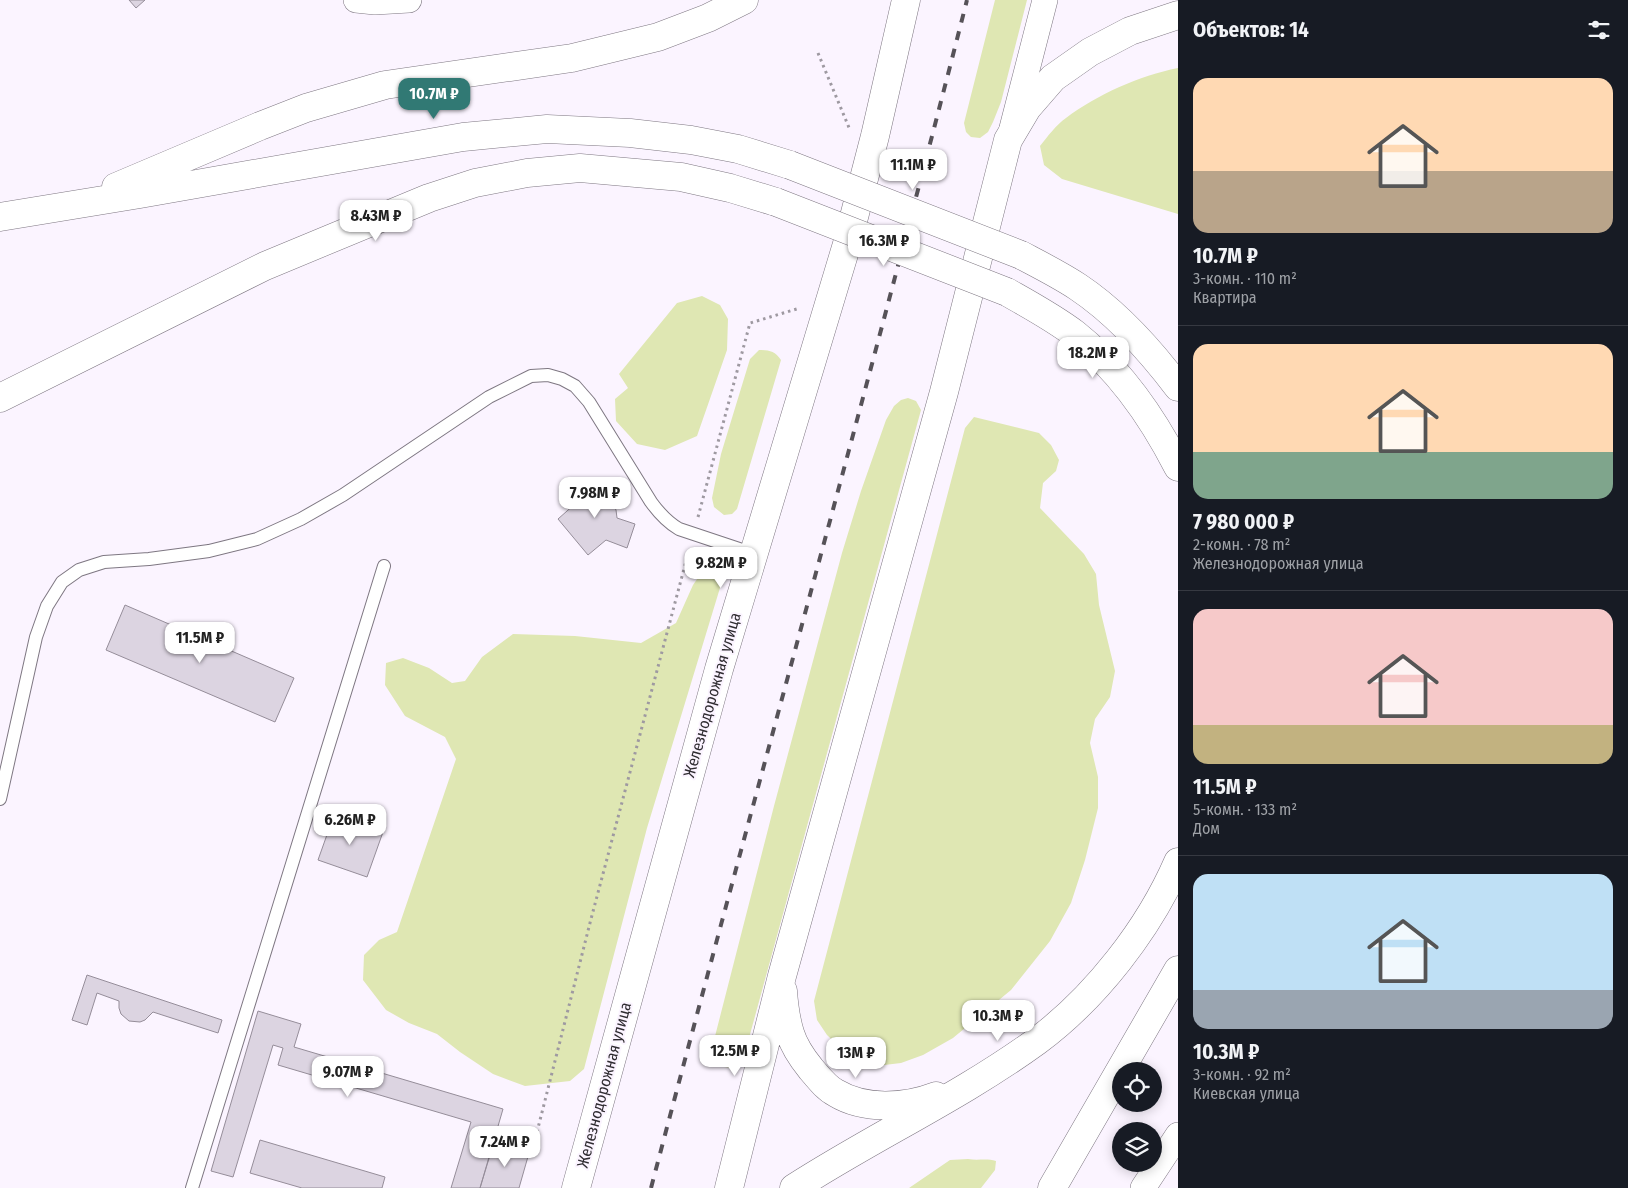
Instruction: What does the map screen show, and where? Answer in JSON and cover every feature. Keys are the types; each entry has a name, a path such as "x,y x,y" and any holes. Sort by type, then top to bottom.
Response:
{"street":[{"path":"356,0 375,2 408,0"},
{"path":"76,205 306,108 385,85 572,58 658,37 708,18 744,0"},
{"name":"Железнодорожная улица","path":"576,1188 719,668 847,244 875,136 906,0"},
{"path":"729,1188 782,976 944,392 1045,0"},
{"path":"1008,140 1026,108 1053,78 1090,52 1130,31 1178,15"},
{"path":"0,217 463,137 547,129 630,133 691,140 738,148 790,165 1021,256 1079,287 1113,315 1140,340 1178,387"},
{"path":"0,398 265,266 429,198 475,183 526,173 580,168 681,177 730,188 776,202 1007,292 1051,317 1099,354 1140,401 1178,467"},
{"path":"794,1188 983,1077 1037,1040 1082,1003 1136,937 1156,905 1178,862"},
{"path":"1052,1188 1178,970"},
{"path":"782,976 784,1005 790,1034 801,1056 819,1078 834,1092 857,1102 887,1106 923,1101 983,1077"},
{"path":"1143,1188 1178,1135"}],"lane":[{"path":"0,799 36,637 47,606 62,582 79,570 104,562 149,559 209,551 257,539 301,519 343,495 489,396 531,376 548,375 562,379 575,386 589,402 659,513 669,524 754,554"},
{"path":"192,1188 384,566"}],"path":[{"path":"818,53 852,137"},
{"path":"537,1132 591,919 750,323 806,306"}],"green space":[{"path":"995,0 1027,0 1001,102 993,122 988,132 980,138 971,137 966,132 964,123"},
{"path":"1178,68 1178,214 1062,179 1044,165 1040,146 1055,127 1078,109 1119,87 1163,71"},
{"path":"702,296 720,305 728,319 727,350 697,436 665,450 637,444 616,421 615,399 628,388 619,374 677,303"},
{"path":"759,350 772,352 781,360 737,509 732,514 724,515 714,507 712,498 721,454 750,359"},
{"path":"908,398 916,401 921,410 746,1049 740,1062 734,1068 724,1067 717,1061 712,1048 774,806 842,553 886,420 894,406 901,400"},
{"path":"974,417 1039,433 1051,445 1059,460 1056,471 1043,483 1040,508 1084,554 1096,574 1099,605 1115,671 1110,697 1095,719 1090,743 1098,777 1098,808 1085,860 1071,903 1050,941 1011,990 953,1038 923,1055 901,1063 876,1066 847,1054 827,1035 817,1020 814,1001 965,428"},
{"path":"704,569 716,571 723,578 647,828 584,1069 570,1081 525,1086 493,1074 437,1034 409,1023 386,1010 363,980 364,955 379,940 397,932 456,759 445,737 405,716 385,685 386,663 403,658 429,668 452,683 465,681 482,657 513,634 575,636 641,643 676,623 693,585"},
{"path":"950,1160 996,1161 995,1170 981,1188 909,1188"}],"building":[{"path":"129,0 145,0 136,8"},
{"path":"598,479 602,498 608,499 613,504 617,518 635,524 627,548 606,540 588,555 558,519 576,503 574,481"},
{"path":"125,605 294,678 275,722 106,650"},
{"path":"334,815 383,832 367,877 318,860"},
{"path":"87,975 222,1020 218,1033 153,1012 140,1022 129,1021 121,1014 119,1001 97,993 87,1025 72,1020"},
{"path":"258,1011 301,1024 294,1047 503,1109 480,1188 451,1188 471,1122 278,1065 283,1048 273,1045 233,1177 211,1171"},
{"path":"260,1140 385,1177 382,1188 302,1188 250,1173"},
{"path":"494,1142 529,1153 519,1188 480,1188"}],"railway":[{"path":"651,1188 890,297 967,0"}]}
